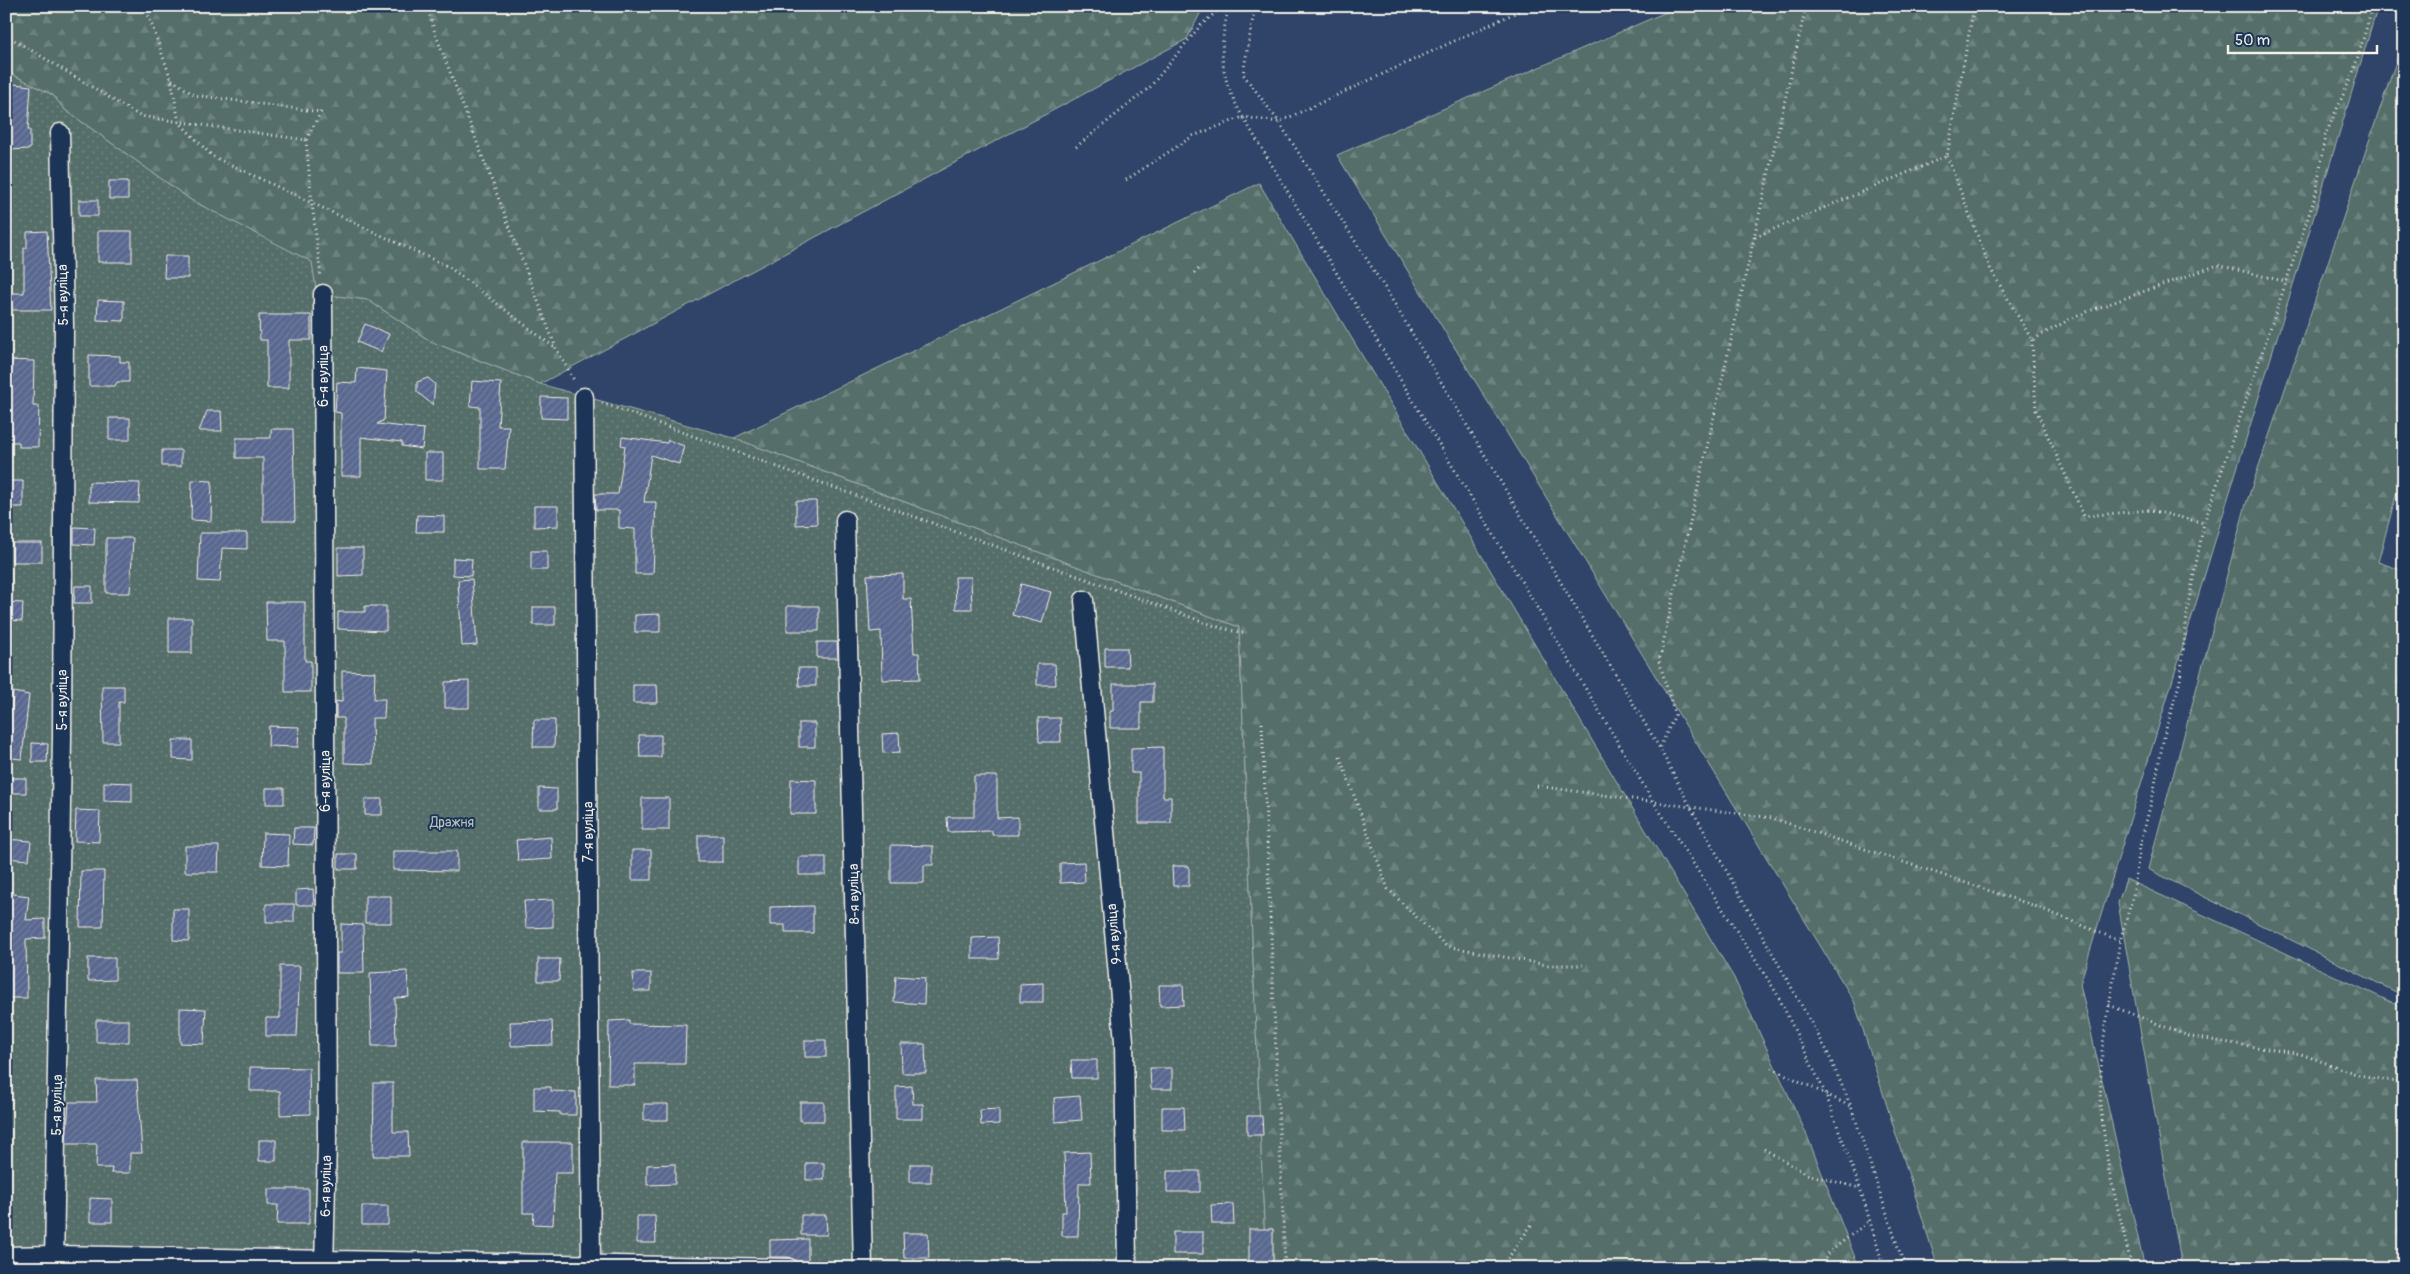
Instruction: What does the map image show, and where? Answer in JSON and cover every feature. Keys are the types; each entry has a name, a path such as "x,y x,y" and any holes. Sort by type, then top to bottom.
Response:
{"street":[{"name":"5-я вуліца","path":"54,1261 62,737 64,326 60,133"},
{"name":"6-я вуліца","path":"323,294 327,1119 324,1264"},
{"name":"7-я вуліца","path":"584,397 591,1266"},
{"name":"8-я вуліца","path":"845,520 863,1268"},
{"name":"9-я вуліца","path":"1084,600 1124,1041 1127,1268"},
{"path":"6,1256 54,1261 789,1268"}],"path":[{"path":"145,6 171,79 179,122 212,156 449,267 556,348"},
{"path":"427,6 435,33 556,348 584,397 1215,626 1246,634"},
{"path":"1076,147 1150,87 1200,26 1224,6"},
{"path":"1229,6 1221,38 1222,62 1230,95 1653,801 1776,992 1826,1095 1860,1188 1884,1268"},
{"path":"1255,6 1243,74 1279,122 1385,288 1659,747 1826,1049 1851,1106 1905,1268"},
{"path":"1126,180 1193,136 1243,117 1279,122 1530,6"},
{"path":"1659,747 1675,715 1659,661 1806,6"},
{"path":"1974,6 1947,156 1990,268 2032,340 2036,410 2084,516 2150,510 2204,522"},
{"path":"2132,1268 2109,1171 2100,1104 2102,1049 2120,941 2132,896 2140,846 2154,794 2164,736 2180,681 2188,605 2204,522 2316,194 2325,136 2354,70 2372,6"},
{"path":"6,35 140,116 306,140"},
{"path":"171,79 194,95 321,112 306,140 323,294"},
{"path":"1754,237 1947,156"},
{"path":"2032,340 2078,315 2218,265 2287,282"},
{"path":"1194,273 1201,267"},
{"path":"1262,723 1285,1268"},
{"path":"1340,757 1388,889 1446,946 1547,965 1583,965"},
{"path":"1538,786 1772,818 2035,906 2120,941"},
{"path":"2108,1005 2191,1037 2301,1054 2359,1075 2404,1083"},
{"path":"1772,1068 1851,1106"},
{"path":"1764,1149 1807,1174 1860,1188"},
{"path":"1822,1268 1827,1254 1869,1221"},
{"path":"1505,1268 1506,1261 1532,1224"}],"green space":[{"path":"6,6 1204,6 1187,39 540,384 432,342 368,300 323,294 316,289 312,262 191,200 64,109 53,95 6,71"},
{"path":"1680,6 2378,6 2080,984 2145,1268 1938,1268 1854,1001 1337,155"},
{"path":"2404,38 2404,466 2378,562 2404,571 2404,996 2148,869 2246,504"},
{"name":"Дражня","path":"6,71 53,95 64,109 191,200 313,262 316,289 323,294 368,300 432,342 540,384 734,438 1239,627 1266,1268 6,1268"},
{"path":"1259,183 1734,978 1806,1133 1859,1268 1266,1268 1239,627 734,438"},
{"path":"2126,879 2404,1008 2404,1268 2182,1268 2118,903"}],"building":[{"path":"6,83 31,86 28,130 30,130 30,149 10,150 11,104 6,104"},
{"path":"109,181 128,181 128,199 109,199"},
{"path":"79,200 98,200 98,216 79,216"},
{"path":"47,231 51,310 6,310 6,293 24,293 24,248 27,248 27,232"},
{"path":"98,231 132,231 132,262 98,262"},
{"path":"165,256 188,256 188,278 164,278"},
{"path":"98,300 124,301 124,321 97,320"},
{"path":"259,315 311,315 311,340 289,340 289,388 267,388 267,340 260,340"},
{"path":"365,324 389,334 381,352 357,342"},
{"path":"89,355 120,356 120,362 129,362 129,382 117,382 115,386 89,386"},
{"path":"6,360 34,361 33,406 39,406 38,447 19,447 19,442 6,442"},
{"path":"357,368 387,371 384,420 377,424 424,429 422,449 402,446 402,442 361,437 361,476 341,476 341,413 335,412 337,382 356,383"},
{"path":"428,378 435,384 433,405 417,392 417,382"},
{"path":"472,381 501,383 498,426 509,426 505,469 480,469 480,407 470,406"},
{"path":"541,397 567,398 567,419 541,418"},
{"path":"207,411 221,411 222,431 199,431"},
{"path":"109,418 130,418 130,440 109,440"},
{"path":"271,429 293,429 295,521 263,521 263,458 236,458 236,438 271,438"},
{"path":"622,437 667,443 668,440 684,446 679,464 651,455 644,502 656,502 653,574 635,574 635,529 619,528 619,510 596,510 595,494 618,494 625,446 621,445"},
{"path":"162,450 181,450 181,466 162,466"},
{"path":"425,453 443,453 443,480 425,480"},
{"path":"192,480 212,481 211,521 191,520"},
{"path":"6,481 23,481 23,507 6,507"},
{"path":"89,482 140,483 139,503 89,502"},
{"path":"796,501 816,501 817,524 796,525"},
{"path":"534,506 558,506 558,526 534,527"},
{"path":"417,515 444,516 444,532 416,532"},
{"path":"74,527 95,528 94,545 74,544"},
{"path":"200,533 247,533 247,549 222,548 220,582 198,581"},
{"path":"106,538 133,538 130,593 106,593"},
{"path":"12,543 42,543 42,562 12,562"},
{"path":"338,548 363,548 363,575 338,576"},
{"path":"531,551 547,551 547,570 531,570"},
{"path":"453,558 472,559 471,576 453,575"},
{"path":"903,574 903,599 911,599 914,653 919,653 920,679 882,680 881,631 870,632 867,575"},
{"path":"955,577 971,577 972,609 956,609"},
{"path":"472,579 477,645 462,646 458,580"},
{"path":"1021,584 1051,592 1042,623 1012,615"},
{"path":"75,586 92,586 92,603 74,603"},
{"path":"6,602 23,603 22,621 6,620"},
{"path":"266,602 305,602 305,661 311,661 311,692 285,692 285,641 267,641"},
{"path":"365,606 386,606 386,631 338,629 338,612 365,612"},
{"path":"787,606 819,606 819,631 787,631"},
{"path":"533,607 555,607 555,625 533,625"},
{"path":"660,614 660,632 635,632 635,615"},
{"path":"169,618 192,618 192,653 169,653"},
{"path":"817,642 837,642 838,658 817,658"},
{"path":"1105,648 1127,648 1128,667 1105,667"},
{"path":"1037,664 1055,664 1056,685 1037,685"},
{"path":"798,668 816,668 816,686 799,686"},
{"path":"342,671 375,672 374,699 385,699 384,718 372,718 373,764 344,763 344,718 336,718 336,701 342,702"},
{"path":"469,681 469,708 445,708 445,682"},
{"path":"1113,684 1153,684 1153,702 1141,702 1141,728 1110,728 1110,711 1113,711"},
{"path":"633,685 657,685 658,703 633,703"},
{"path":"102,686 124,686 124,702 119,702 119,742 103,742"},
{"path":"13,692 29,695 22,759 12,758 11,715"},
{"path":"1038,718 1060,718 1061,742 1039,742"},
{"path":"534,720 555,720 554,747 533,747"},
{"path":"799,723 815,723 815,747 799,747"},
{"path":"269,726 299,727 298,747 268,746"},
{"path":"899,733 900,752 883,753 882,734"},
{"path":"639,735 661,735 661,757 640,757"},
{"path":"173,740 192,740 192,760 173,759"},
{"path":"32,743 48,744 47,762 32,762"},
{"path":"1163,747 1163,797 1171,797 1171,823 1139,823 1139,773 1131,773 1131,748"},
{"path":"974,776 997,776 997,818 1018,817 1018,835 992,835 992,831 948,832 947,817 974,817"},
{"path":"6,778 26,778 26,793 6,793"},
{"path":"791,779 816,780 816,814 790,814"},
{"path":"104,782 132,783 132,802 104,801"},
{"path":"266,788 284,788 284,804 266,804"},
{"path":"539,788 557,789 557,809 539,809"},
{"path":"642,798 669,798 669,830 642,830"},
{"path":"365,799 382,799 382,815 365,815"},
{"path":"76,810 100,811 99,842 75,841"},
{"path":"294,828 314,828 313,845 293,844"},
{"path":"263,833 289,834 288,866 262,865"},
{"path":"698,835 723,835 723,862 698,862"},
{"path":"551,837 552,859 518,861 516,840"},
{"path":"6,839 31,841 29,860 6,858"},
{"path":"891,845 933,846 933,865 924,865 924,883 891,883"},
{"path":"185,846 219,846 218,872 185,872"},
{"path":"632,850 651,850 651,880 632,880"},
{"path":"393,851 457,851 457,871 393,870"},
{"path":"338,854 357,854 357,869 338,869"},
{"path":"799,857 826,857 826,875 799,875"},
{"path":"1084,862 1085,882 1060,883 1060,863"},
{"path":"1172,866 1189,866 1189,886 1173,886"},
{"path":"81,871 104,871 103,927 80,927"},
{"path":"313,889 314,905 296,905 296,890"},
{"path":"6,893 29,896 26,920 45,919 45,938 26,939 27,998 6,998"},
{"path":"365,896 391,896 391,923 365,923"},
{"path":"553,900 553,927 526,928 524,901"},
{"path":"266,904 294,904 294,922 266,922"},
{"path":"813,906 813,933 785,933 785,925 770,925 770,907"},
{"path":"173,909 189,909 189,941 173,940"},
{"path":"341,924 363,925 364,973 337,973 337,953 341,953"},
{"path":"998,937 999,959 972,959 972,938"},
{"path":"88,958 115,958 115,980 88,981"},
{"path":"538,959 560,959 559,981 538,981"},
{"path":"280,966 300,966 297,1036 266,1036 266,1018 280,1018"},
{"path":"407,971 409,997 395,998 396,1046 372,1046 370,973"},
{"path":"633,973 651,973 651,991 634,991"},
{"path":"896,976 925,978 924,1004 894,1002"},
{"path":"1043,983 1043,1002 1020,1002 1020,984"},
{"path":"1159,985 1183,985 1184,1005 1160,1006"},
{"path":"180,1008 206,1009 204,1044 180,1043"},
{"path":"96,1020 129,1020 129,1042 96,1042"},
{"path":"629,1020 629,1024 686,1025 685,1064 635,1064 635,1085 608,1085 609,1021"},
{"path":"552,1021 553,1045 511,1046 510,1022"},
{"path":"805,1040 826,1040 826,1057 805,1057"},
{"path":"901,1044 925,1044 926,1073 902,1073"},
{"path":"1071,1060 1097,1060 1097,1078 1072,1078"},
{"path":"250,1067 309,1068 310,1114 280,1115 280,1091 250,1091"},
{"path":"1150,1068 1172,1068 1172,1089 1151,1089"},
{"path":"96,1080 137,1080 142,1153 130,1153 130,1173 111,1173 112,1168 96,1168 97,1144 66,1144 69,1102 97,1102"},
{"path":"374,1083 393,1083 393,1132 408,1132 409,1156 373,1156"},
{"path":"912,1086 913,1104 923,1104 923,1119 896,1119 896,1087"},
{"path":"534,1087 551,1087 551,1091 576,1092 576,1115 560,1115 560,1112 534,1111"},
{"path":"1080,1096 1082,1120 1055,1122 1054,1098"},
{"path":"800,1102 824,1102 824,1121 800,1121"},
{"path":"644,1104 668,1104 668,1120 644,1120"},
{"path":"1162,1107 1184,1107 1185,1130 1162,1130"},
{"path":"999,1109 999,1124 981,1125 980,1110"},
{"path":"1247,1116 1262,1116 1263,1135 1247,1135"},
{"path":"259,1140 276,1140 276,1161 259,1161"},
{"path":"523,1142 573,1142 573,1173 555,1173 553,1225 533,1224 534,1213 523,1213"},
{"path":"1090,1152 1091,1183 1079,1183 1078,1236 1062,1236 1062,1212 1066,1212 1064,1153"},
{"path":"806,1163 824,1163 824,1180 806,1180"},
{"path":"675,1164 675,1184 647,1185 647,1165"},
{"path":"910,1164 931,1164 931,1182 910,1182"},
{"path":"1167,1171 1200,1171 1200,1192 1167,1192"},
{"path":"268,1189 309,1189 309,1224 277,1224 278,1205 268,1205"},
{"path":"90,1198 112,1199 112,1222 90,1222"},
{"path":"1233,1204 1234,1224 1212,1224 1211,1205"},
{"path":"362,1206 388,1206 388,1225 362,1225"},
{"path":"801,1215 826,1215 827,1235 801,1235"},
{"path":"637,1216 655,1216 656,1243 637,1243"},
{"path":"1249,1229 1273,1229 1273,1268 1249,1268"},
{"path":"1173,1232 1203,1232 1203,1254 1173,1254"},
{"path":"903,1233 928,1233 929,1258 904,1258"},
{"path":"808,1239 808,1262 797,1262 789,1257 770,1257 770,1240"}]}
